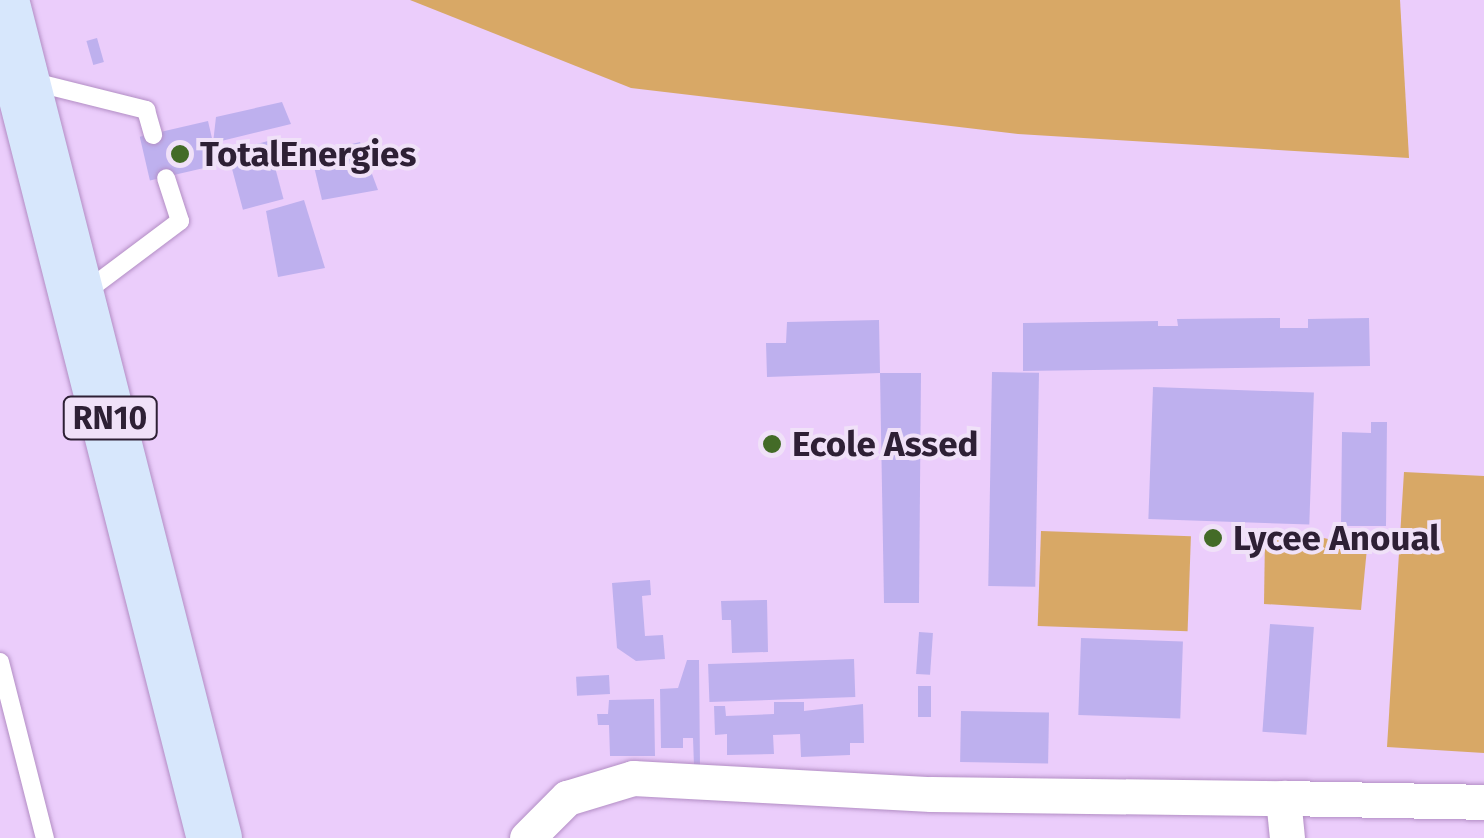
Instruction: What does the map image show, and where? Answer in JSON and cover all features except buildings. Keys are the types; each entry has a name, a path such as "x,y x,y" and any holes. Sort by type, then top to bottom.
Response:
{"main road":[{"name":"RN10","path":"1,0 80,297 214,838"}],"street":[{"path":"526,838 567,798 633,778 931,794 1484,802"},
{"path":"1283,798 1288,838"}],"lane":[{"path":"20,79 146,110 152,135"},
{"path":"80,297 180,221 166,178"},
{"path":"0,662 45,838"}],"shaded area":[{"path":"410,0 1400,0 1409,158 1018,134 631,88"},
{"path":"1404,472 1484,476 1484,753 1387,747"},
{"path":"1041,531 1191,536 1188,631 1038,626"},
{"path":"1265,535 1315,536 1367,548 1361,610 1264,604"}],"place":[{"name":"TotalEnergies","path":"180,154"},
{"name":"Ecole Assed","path":"772,444"},
{"name":"Lycee Anoual","path":"1213,538"}]}
